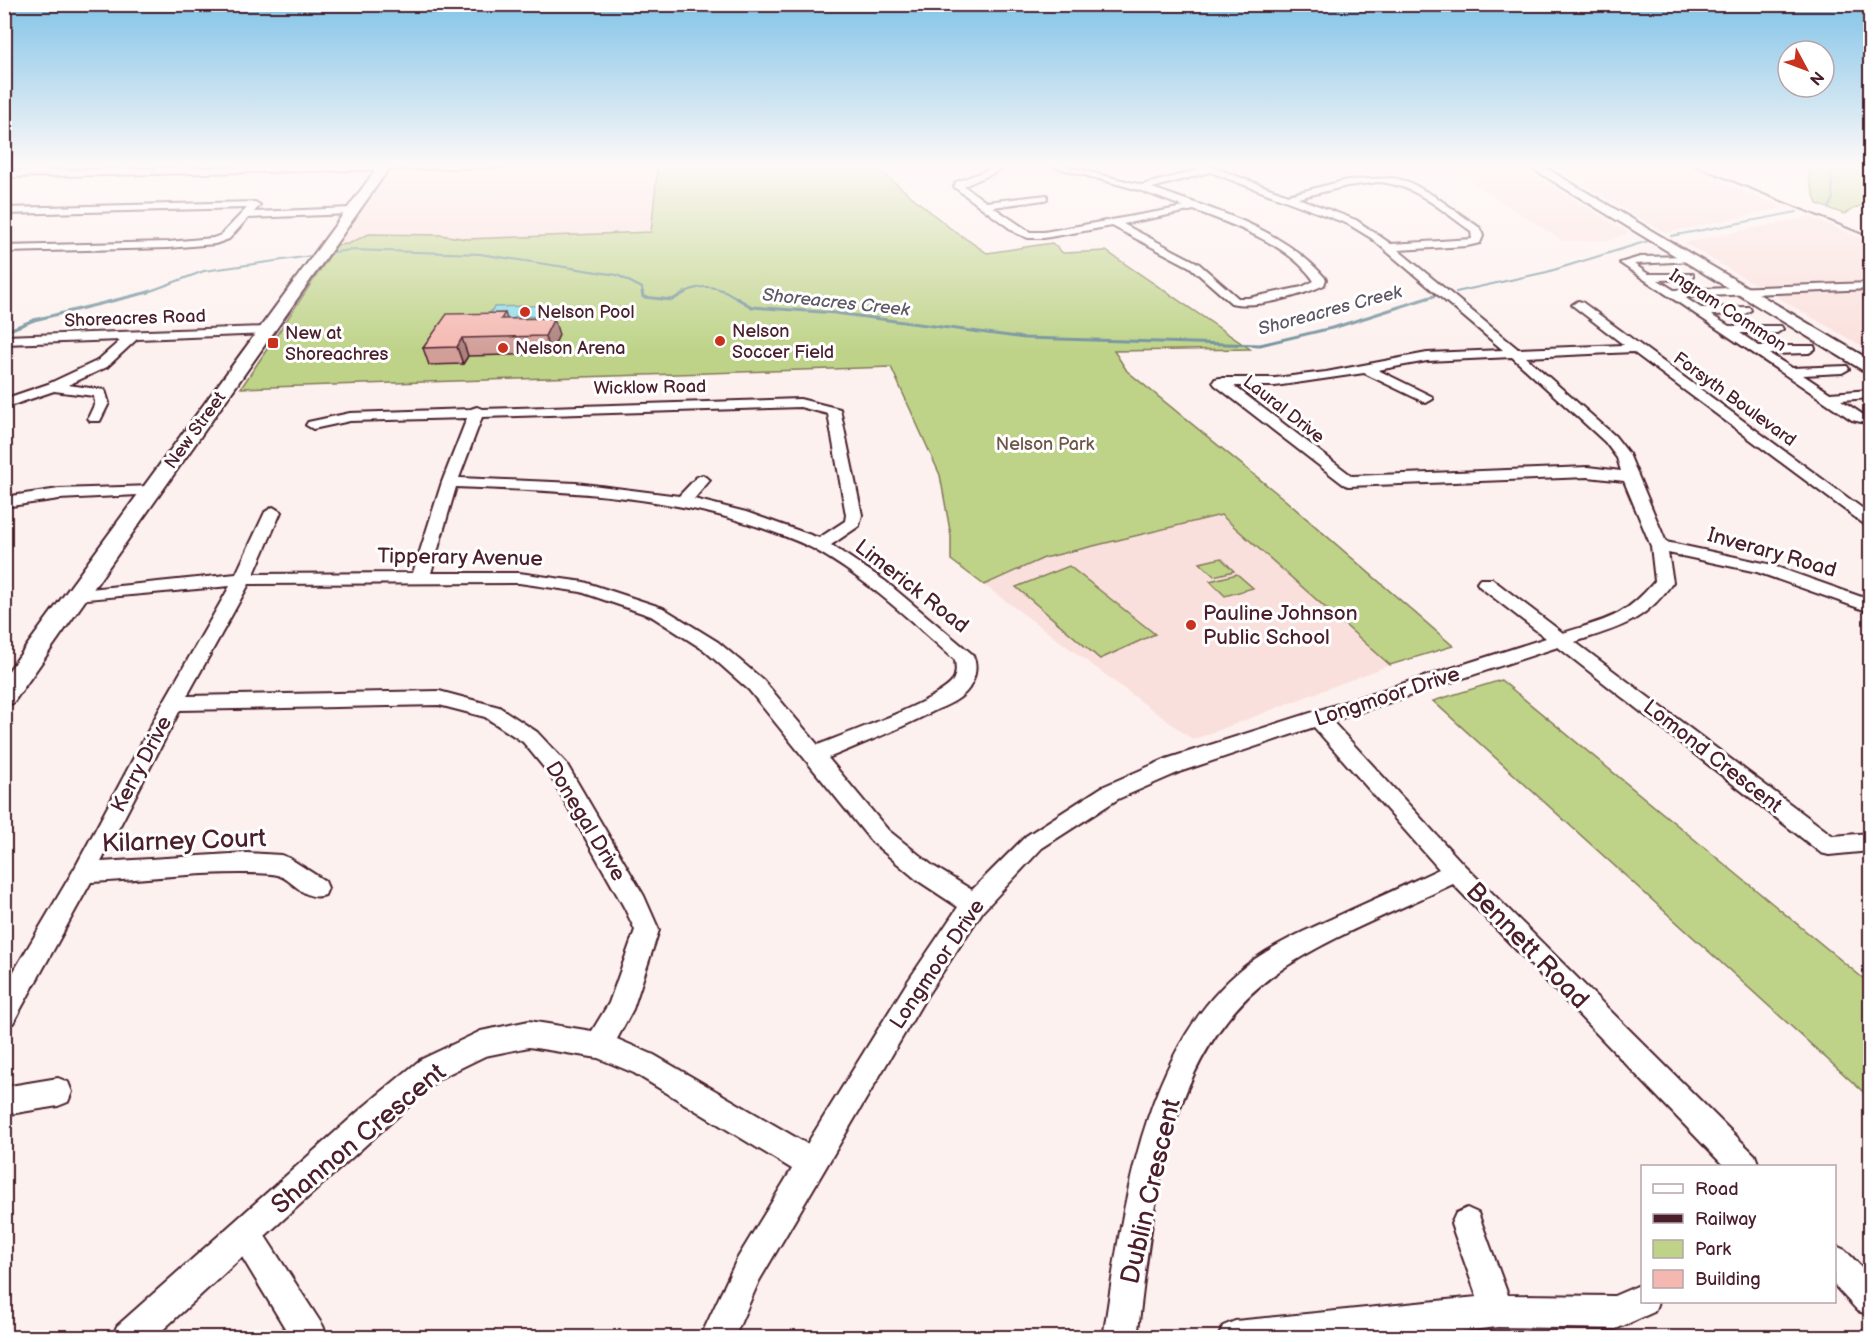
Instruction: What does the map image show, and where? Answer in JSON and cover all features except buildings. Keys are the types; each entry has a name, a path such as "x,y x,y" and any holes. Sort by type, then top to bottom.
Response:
{"main road":[{"name":"New Street","path":"4,697 340,227"},
{"path":"1635,227 1870,367"}],"street":[{"path":"4,249 168,245 215,241 225,237 235,227"},
{"path":"1016,227 1028,235 1083,227"},
{"path":"1122,227 1194,265 1235,301 1248,302 1305,290 1320,283 1320,279 1290,252 1260,232 1246,227"},
{"name":"Longmoor Drive","path":"717,1338 748,1270 917,989 974,904 1034,842 1110,793 1174,765 1625,619 1644,606 1664,582 1659,546 1624,457 1610,439 1516,354 1375,236 1360,227"},
{"path":"1387,247 1476,241 1478,236 1476,230 1471,227"},
{"name":"Ingram Common","path":"1689,259 1640,260 1625,263 1857,417 1868,420"},
{"path":"1645,277 1689,276"},
{"path":"1670,294 1870,286"},
{"name":"Forsyth Boulevard","path":"1578,305 1870,521"},
{"path":"1698,312 1745,310"},
{"path":"1726,330 1777,329"},
{"name":"Shoreacres Road","path":"4,340 266,331"},
{"path":"4,404 52,387 102,364 133,336"},
{"name":"Laural Drive","path":"1630,477 1588,472 1348,481 1220,382 1275,382 1326,376 1427,357 1635,348"},
{"path":"1755,350 1809,349"},
{"path":"1364,368 1426,399"},
{"path":"1791,372 1842,369"},
{"path":"52,387 100,393 102,404 95,418"},
{"path":"1828,397 1870,394"},
{"name":"Wicklow Road","path":"314,425 350,417 477,411 800,403 825,408 835,412 854,515 853,523 820,545"},
{"path":"420,579 450,483 477,411"},
{"path":"684,500 702,480"},
{"name":"Limerick Road","path":"450,483 634,492 684,500 758,521 820,545 877,583 965,658 966,674 958,687 948,696 904,718 815,755"},
{"path":"4,502 59,494 152,491"},
{"name":"Kerry Drive","path":"4,1014 84,873 173,703 243,579 273,512"},
{"name":"Inverary Road","path":"1659,546 1762,568 1870,606"},
{"name":"Tipperary Avenue","path":"76,595 243,579 519,578 584,587 657,612 711,646 756,685 880,836 925,873 974,904"},
{"name":"Lomond Crescent","path":"1486,583 1564,640 1829,846 1870,843"},
{"name":"Donegal Drive","path":"173,703 439,698 492,712 530,737 558,769 635,903 647,930 620,1009 599,1045"},
{"name":"Bennett Road","path":"1318,719 1456,872 1742,1165"},
{"name":"Kilarney Court","path":"84,873 247,863 281,865 316,888"},
{"name":"Dublin Crescent","path":"1120,1338 1137,1225 1159,1129 1183,1063 1219,1008 1254,975 1296,948 1456,872"},
{"name":"Shannon Crescent","path":"129,1338 371,1119 430,1069 481,1044 529,1034 599,1045 644,1064 812,1164"},
{"path":"4,1101 58,1092"},
{"path":"1467,1224 1498,1311"},
{"path":"245,1234 311,1338"},
{"path":"1836,1263 1870,1299"},
{"path":"1235,1338 1498,1311 1616,1313 1641,1300"}],"shaded area":[{"path":"350,227 652,227 652,232 337,245"},
{"path":"1541,227 1618,227 1628,233 1611,240 1563,241"},
{"path":"1655,227 1696,227 1666,233"},
{"path":"1763,227 1832,227 1870,242 1870,351 1684,243"},
{"name":"Pauline Johnson Public School","path":"1221,514 1390,665 1193,740 984,585 1044,558"}],"green space":[{"name":"Nelson Park","path":"652,227 948,227 987,253 1052,243 1063,253 1106,251 1250,349 1114,351 1127,371 1284,499 1453,646 1390,665 1221,515 1044,558 984,585 951,560 951,536 940,475 891,367 241,388 337,245 348,244 369,234 441,235 467,239 651,232"},
{"path":"1221,558 1234,571 1214,576 1200,563"},
{"path":"1069,566 1155,634 1100,659 1016,587"},
{"path":"1237,574 1253,588 1225,596 1210,581"},
{"path":"1501,680 1870,984 1870,1098 1433,701"}],"water":[{"name":"Nelson Pool","path":"562,305 557,316 515,317 516,321 483,323 494,307"}],"waterway":[{"name":"Shoreacres Creek","path":"1671,236 1720,227"},
{"name":"Shoreacres Creek","path":"1456,292 1547,272 1648,241"},
{"name":"Shoreacres Creek","path":"326,253 351,250 480,254 617,275 642,288 643,293"},
{"name":"Shoreacres Creek","path":"145,293 204,271 318,255"},
{"name":"Shoreacres Creek","path":"685,292 695,288 706,287 717,288 727,292"},
{"name":"Shoreacres Creek","path":"642,292 643,297 672,300 685,292"},
{"name":"Shoreacres Creek","path":"727,292 752,307 835,313 1025,338 1260,345 1336,327 1437,295"},
{"name":"Shoreacres Creek","path":"4,332 34,320 145,293"}],"railway":[{"path":"1844,227 1870,237"}],"place":[{"name":"Nelson Pool","path":"525,312"},
{"name":"Nelson Soccer Field","path":"720,341"},
{"name":"New at Shoreachres","path":"273,343"},
{"name":"Nelson Arena","path":"503,348"},
{"name":"Pauline Johnson Public School","path":"1191,625"}]}
